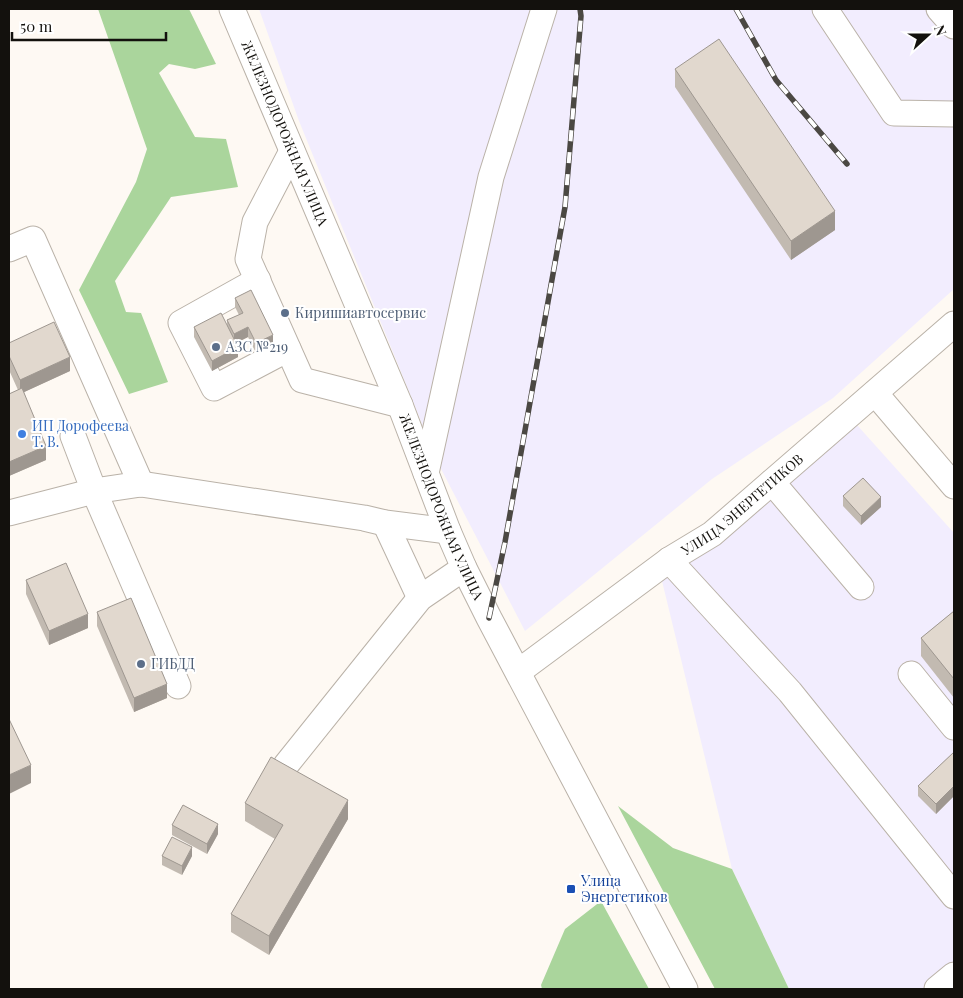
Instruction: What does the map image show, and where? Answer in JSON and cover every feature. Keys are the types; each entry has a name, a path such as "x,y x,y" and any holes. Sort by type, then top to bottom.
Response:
{"street":[{"name":"ЖЕЛЕЗНОДОРОЖНАЯ УЛИЦА","path":"232,9 400,405 448,532 464,568 685,989"},
{"path":"426,473 491,176 544,9"},
{"path":"825,9 894,113 954,114"},
{"path":"938,9 954,26"},
{"path":"292,151 255,222 248,259 302,380 400,405"},
{"path":"9,249 33,239 141,484"},
{"path":"258,280 181,322 214,388 288,349"},
{"name":"УЛИЦА ЭНЕРГЕТИКОВ","path":"518,672 670,560 712,534 954,324"},
{"path":"875,393 954,486"},
{"path":"73,436 94,491 178,686"},
{"path":"772,482 861,587"},
{"path":"9,513 94,491 141,484 448,532"},
{"path":"385,523 420,598"},
{"path":"670,560 790,692 954,896"},
{"path":"286,766 420,598 464,568"},
{"path":"911,674 954,727"},
{"path":"938,989 954,975"}],"shaded area":[{"path":"259,9 954,9 954,289 833,398 712,479 525,631 438,463 299,121"},
{"path":"857,425 954,533 954,989 789,989 732,869 662,581"}],"green space":[{"path":"98,9 189,9 216,64 195,69 169,64 159,73 195,137 226,139 238,187 171,197 115,281 126,312 141,313 168,382 129,394 79,290 136,182 147,149"},
{"path":"618,806 673,848 732,869 789,989 715,989"},
{"path":"601,901 649,989 542,989 541,985 565,929"}],"building":[{"path":"719,39 835,211 791,241 675,69"},
{"path":"251,290 273,335 256,343 248,327 234,334 227,320 243,313 235,298"},
{"name":"АЗС №219","path":"221,313 238,347 212,361 194,327"},
{"path":"54,322 70,357 20,380 9,356 9,343"},
{"name":"ИП Дорофеева Т. В.","path":"22,388 46,446 9,462 9,394"},
{"path":"863,478 881,497 861,516 843,496"},
{"path":"66,563 88,614 49,631 26,580"},
{"path":"131,598 167,684 134,698 97,612"},
{"path":"954,611 954,679 921,638"},
{"path":"9,719 31,765 9,775"},
{"path":"954,752 954,786 936,804 918,786"},
{"path":"271,757 348,800 269,936 231,914 283,825 245,803"},
{"path":"183,805 218,824 207,844 172,825"},
{"path":"172,837 192,847 182,866 162,856"}],"railway":[{"path":"489,618 505,542 565,207 581,16 580,9"},
{"path":"736,9 776,80 847,164"}],"place":[{"name":"Киришиавтосервис","path":"285,313"},
{"name":"АЗС №219","path":"216,347"},
{"name":"ИП Дорофеева Т. В.","path":"22,434"},
{"name":"ГИБДД","path":"141,664"},
{"name":"Улица Энергетиков","path":"571,889"}]}
